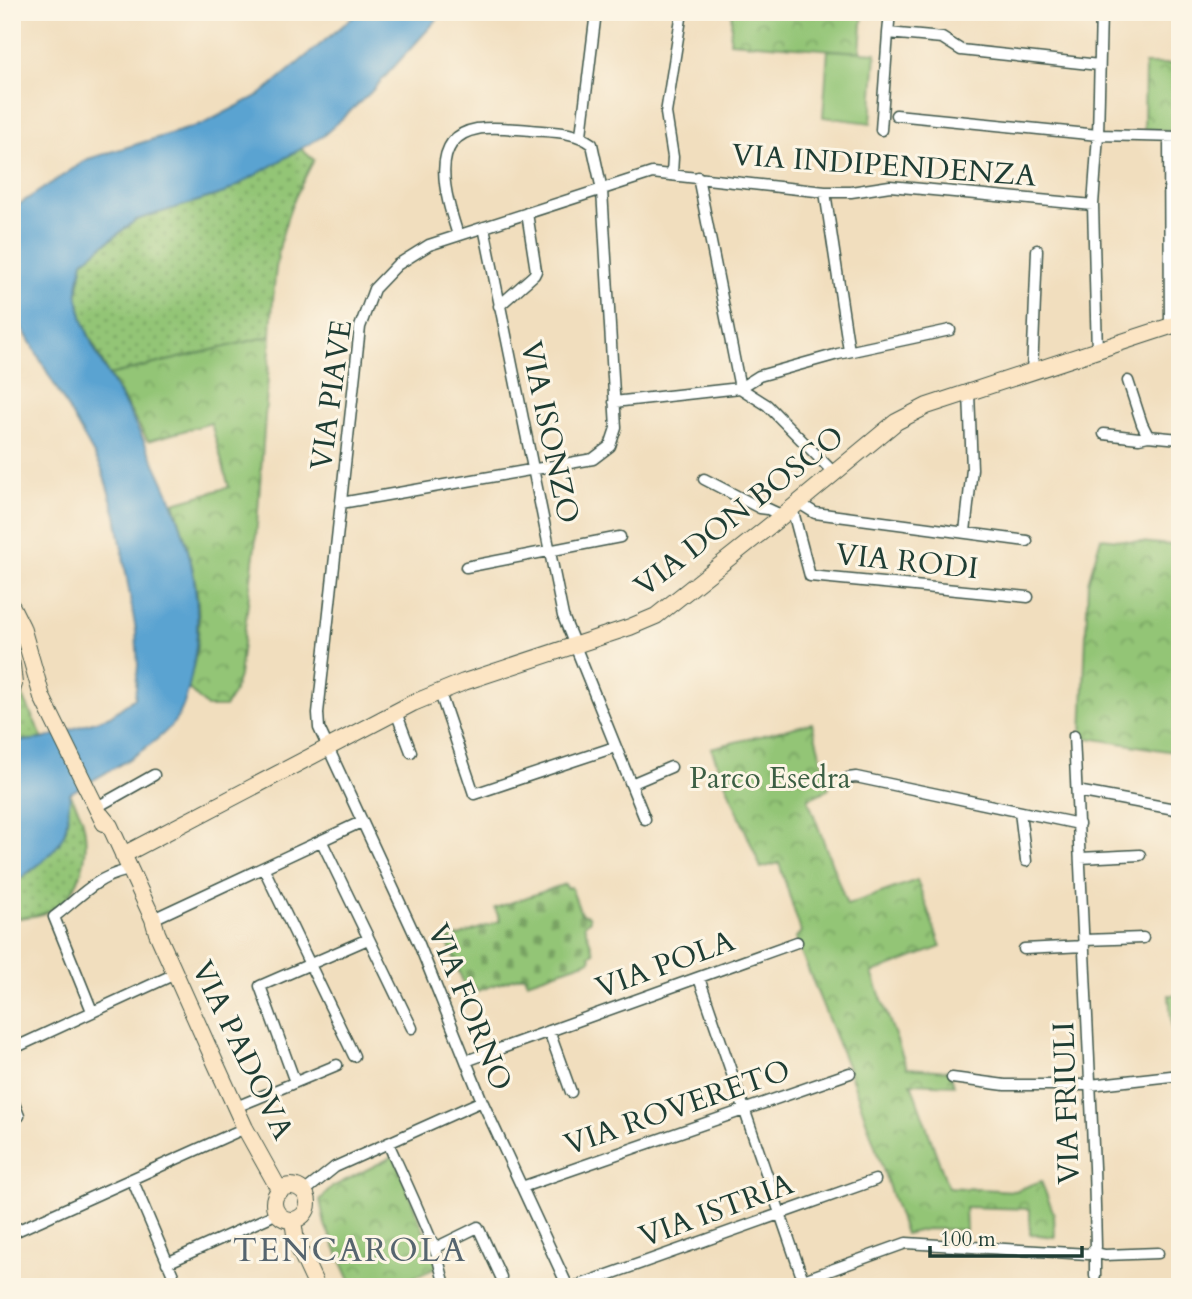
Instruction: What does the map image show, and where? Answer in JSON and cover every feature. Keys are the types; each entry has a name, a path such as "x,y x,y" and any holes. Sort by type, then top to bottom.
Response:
{"street":[{"path":"581,135 596,12"},
{"path":"672,174 673,157 666,113 682,12"},
{"path":"881,130 890,12"},
{"path":"1097,352 1093,205 1101,12"},
{"path":"888,33 942,38 961,50 1099,65"},
{"path":"896,115 1098,135 1174,137 1174,327"},
{"path":"341,503 593,459 610,446 616,428 602,190 592,144 581,135 486,128 462,134 447,154 443,172 444,190 457,235"},
{"name":"VIA PIAVE","path":"327,747 319,728 318,713 360,327 374,289 397,265 429,245 652,173 672,174"},
{"name":"VIA INDIPENDENZA","path":"672,174 825,192 851,192 890,186 1093,205"},
{"path":"698,177 740,388 766,405 834,473"},
{"path":"825,192 849,351"},
{"path":"499,306 536,271 527,213"},
{"name":"VIA ISONZO","path":"484,227 563,616 645,818"},
{"path":"1032,373 1037,250"},
{"name":"VIA DON BOSCO","path":"124,863 327,747 396,712 464,682 656,616 896,422 927,406 1174,327"},
{"path":"614,402 740,388 759,376 849,351 950,330"},
{"path":"1128,382 1148,436"},
{"path":"965,532 972,469 969,393"},
{"path":"1104,434 1139,438 1178,437"},
{"path":"705,479 760,508 791,509 1027,541"},
{"path":"760,508 766,529"},
{"name":"VIA RODI","path":"791,509 810,576 1028,597"},
{"path":"466,567 620,537"},
{"name":"VIA PADOVA","path":"12,607 22,627 42,697 155,926 174,974 246,1128 280,1191"},
{"path":"12,665 13,687"},
{"path":"440,693 474,794 615,747"},
{"path":"396,712 411,752"},
{"name":"VIA FRIULI","path":"1074,736 1096,1247 1090,1253 1095,1256 1096,1276"},
{"name":"VIA FORNO","path":"327,747 419,944 482,1101 568,1287"},
{"path":"631,784 671,767"},
{"path":"97,807 154,775"},
{"path":"848,778 856,777 1079,824"},
{"path":"1077,791 1180,810"},
{"path":"1020,813 1026,861"},
{"path":"155,926 361,822"},
{"path":"322,842 412,1028"},
{"path":"1080,858 1140,855"},
{"path":"92,1011 54,918 94,883 124,863"},
{"path":"264,869 354,1056"},
{"path":"1024,949 1143,938"},
{"path":"295,1082 260,986 368,939"},
{"name":"VIA POLA","path":"466,1060 797,942"},
{"path":"12,1049 174,974"},
{"path":"699,978 803,1280"},
{"path":"549,1031 571,1092"},
{"path":"236,1107 337,1065"},
{"name":"VIA ROVERETO","path":"522,1187 850,1073"},
{"path":"952,1078 1005,1085 1090,1085 1180,1075"},
{"path":"12,1098 19,1116 12,1119"},
{"path":"304,1192 335,1167 482,1101"},
{"path":"12,1233 246,1128"},
{"path":"388,1143 435,1248 442,1267 440,1274 446,1287"},
{"path":"132,1179 178,1287"},
{"name":"VIA ISTRIA","path":"574,1287 875,1180"},
{"path":"167,1263 273,1214 293,1220 306,1211 308,1201 304,1192 292,1186 280,1191 275,1200 273,1214"},
{"path":"293,1220 296,1242 317,1287"},
{"path":"435,1248 478,1227 501,1278"},
{"path":"783,1287 906,1243 1105,1255 1158,1253"}],"green space":[{"path":"732,12 863,12 860,52 730,42"},
{"path":"828,50 876,53 871,123 823,117"},
{"path":"1145,64 1180,64 1180,131 1144,129"},
{"path":"301,149 314,160 294,199 278,253 271,336 109,375 85,327 77,296 83,261 136,220 224,193"},
{"path":"271,336 256,538 239,676 225,707 207,707 188,688 199,628 197,591 174,503 229,487 211,423 148,441 109,375"},
{"path":"1101,538 1180,546 1180,753 1082,737 1088,582"},
{"path":"20,690 43,739 12,742 12,704"},
{"name":"Parco Esedra","path":"812,723 829,789 808,799 847,905 917,880 941,947 872,973 907,1068 950,1071 954,1085 911,1083 948,1187 1015,1191 1041,1181 1054,1214 1055,1237 1030,1234 1030,1209 965,1207 966,1230 927,1229 905,1234 850,1073 797,942 796,937 801,932 779,863 761,868 711,748"},
{"path":"70,793 82,818 85,832 86,846 81,873 67,897 57,906 45,913 12,919 12,884 35,868 66,830"},
{"path":"565,884 567,888 571,887 581,914 589,916 590,920 584,925 594,953 590,955 591,960 527,982 524,975 477,991 475,987 466,990 447,940 500,921 495,908"},
{"path":"1169,995 1180,995 1180,1029 1172,1030"},
{"path":"394,1156 438,1267 392,1287 353,1287 325,1225 320,1200 332,1187"}],"water":[{"path":"359,12 444,12 370,93 323,136 224,193 136,220 83,261 78,289 81,314 99,358 146,445 174,507 193,570 197,636 188,690 175,721 141,751 70,793 66,827 58,844 45,860 12,884 12,742 43,739 110,716 135,698 138,665 136,631 116,515 101,467 12,310 12,209 88,159 203,124 261,94"}],"district":[{"name":"TENCAROLA","path":"350,1249"}]}
